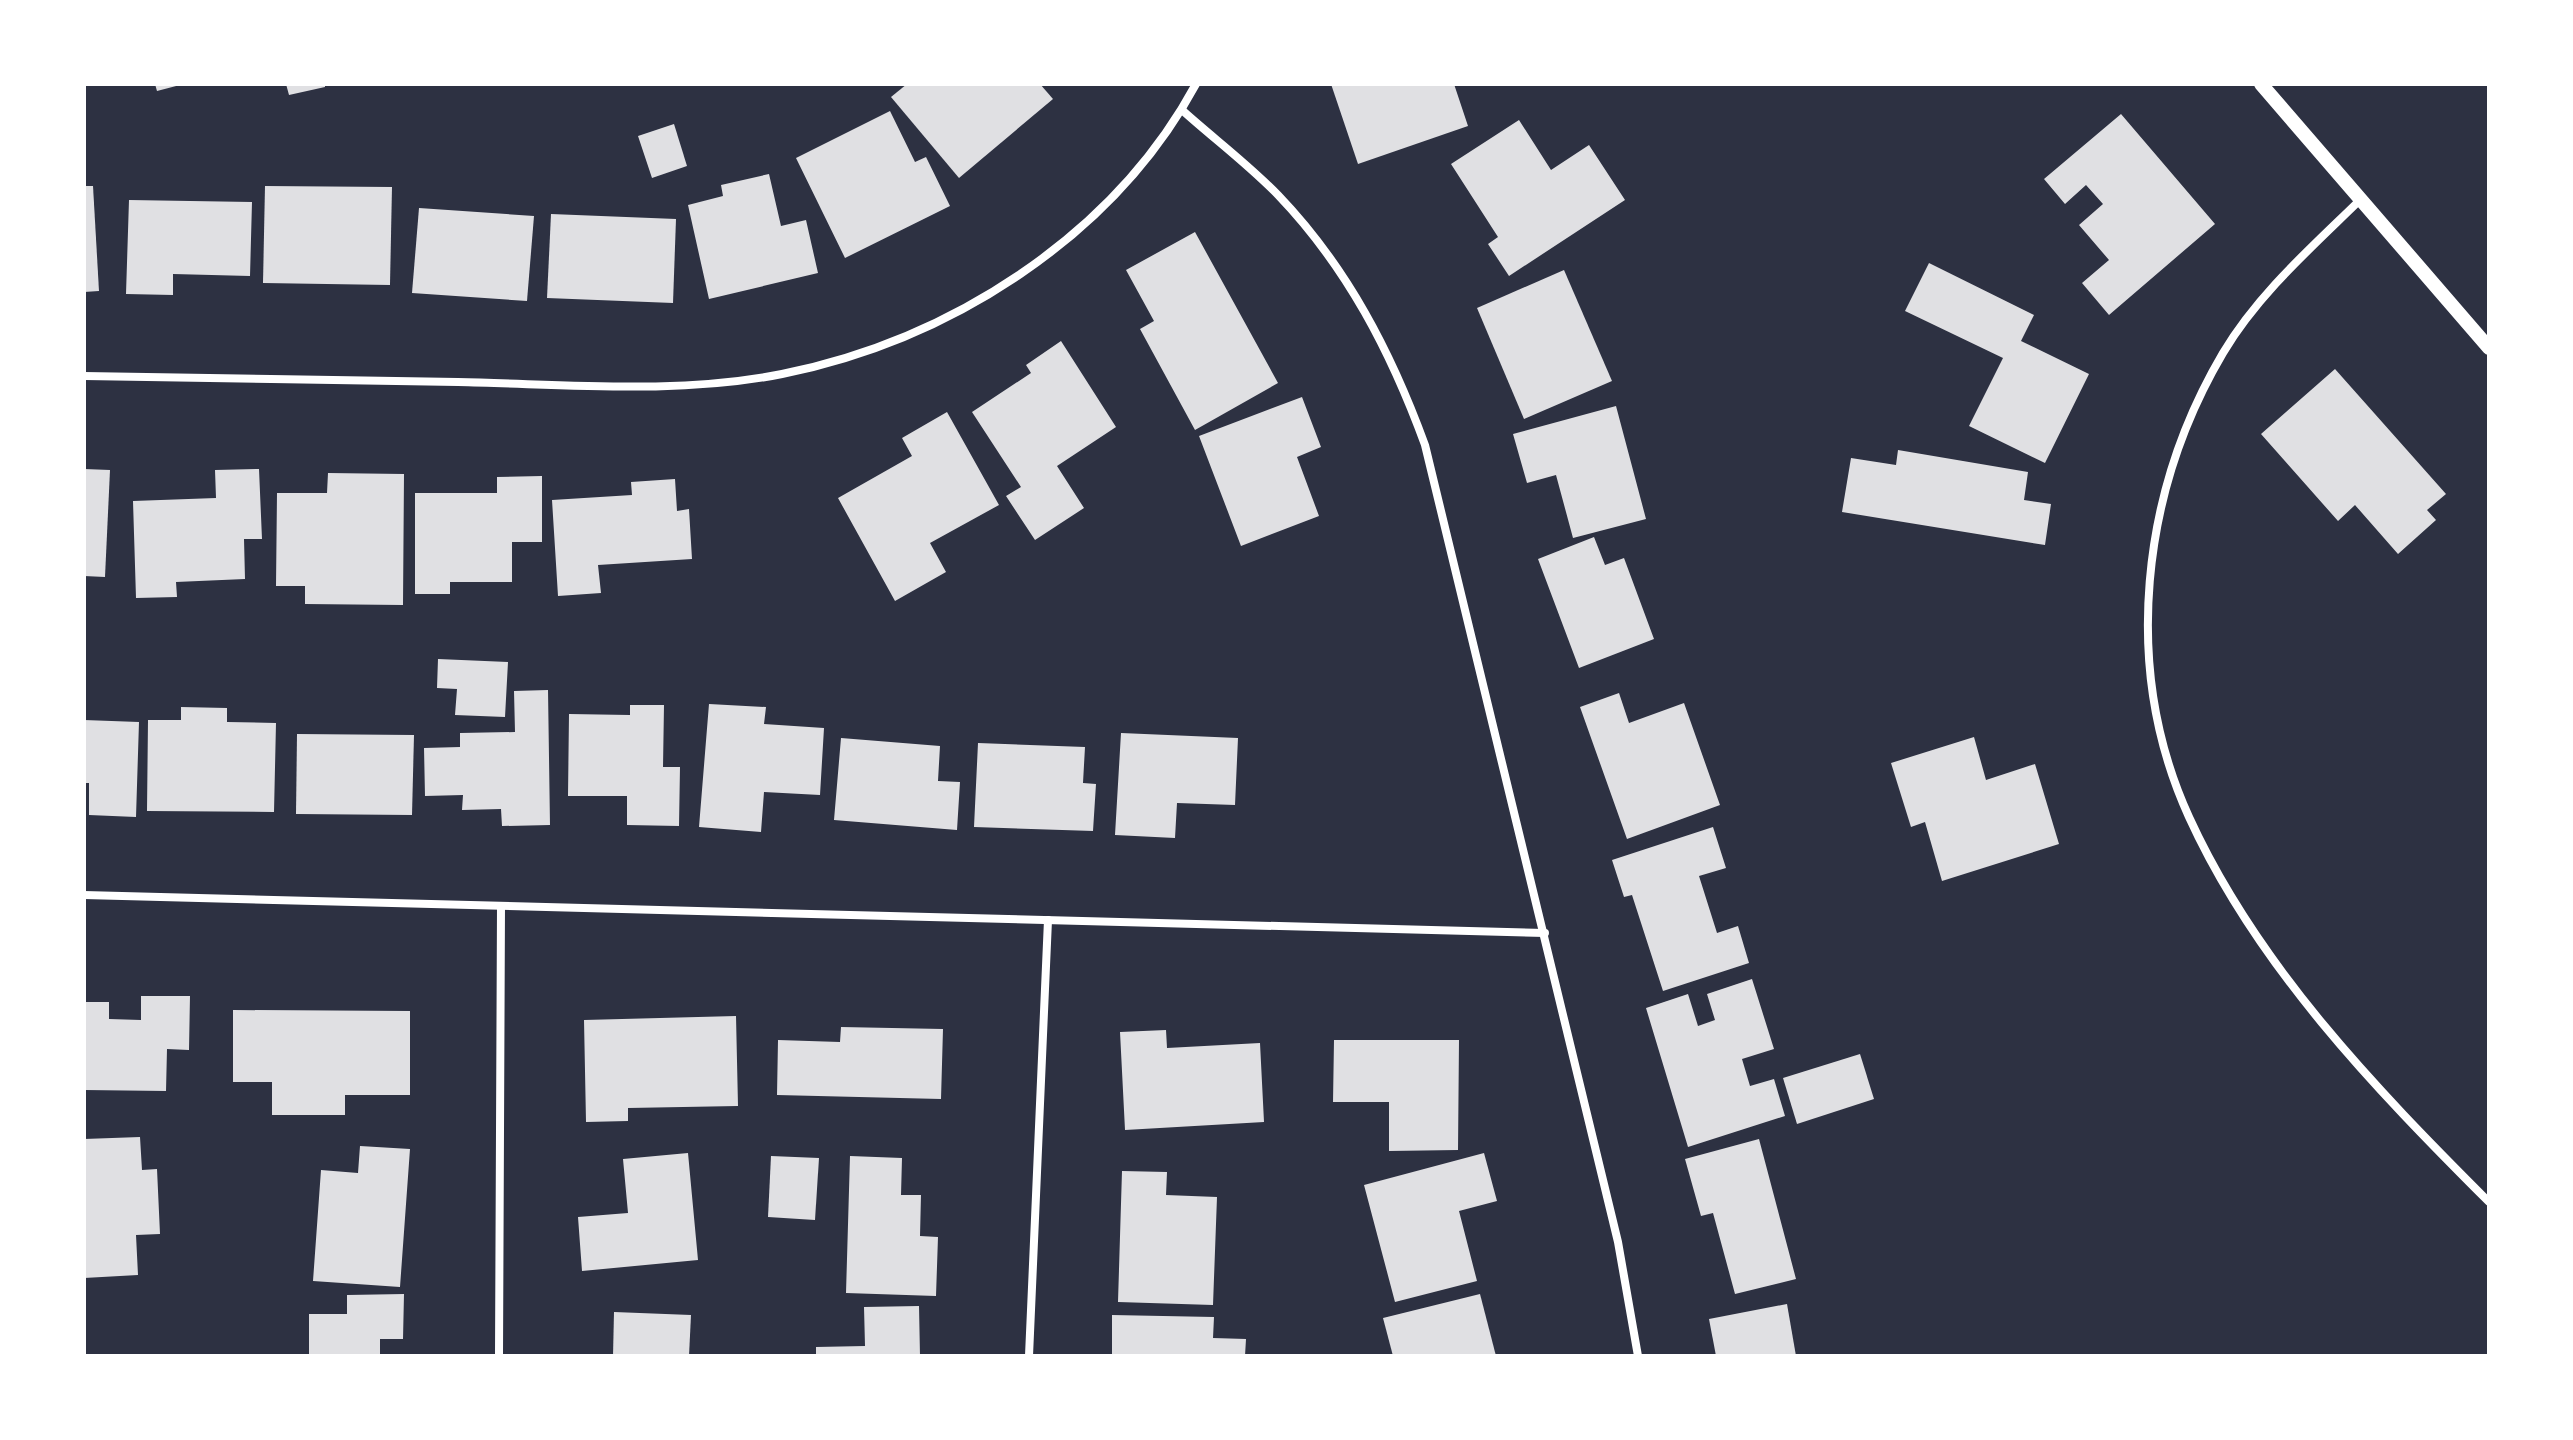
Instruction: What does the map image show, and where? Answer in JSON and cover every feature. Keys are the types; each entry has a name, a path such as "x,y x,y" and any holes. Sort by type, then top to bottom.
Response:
{"street":[{"path":"84,376 653,385 781,375 864,353 943,321 1009,282 1069,237 1123,185 1182,110 1196,84"},
{"path":"2261,84 2489,348"},
{"path":"1182,110 1276,193 1311,232 1366,310 1404,386 1425,445 1545,933 1618,1242 1638,1356"},
{"path":"2360,200 2274,284 2224,351 2188,420 2165,485 2150,561 2147,622 2152,691 2165,750 2189,816 2221,877 2295,988 2363,1072 2489,1202"},
{"path":"84,895 1545,933"},
{"path":"499,1356 501,906"},
{"path":"1029,1356 1048,920"}],"building":[{"path":"155,84 180,84 180,85 157,91"},
{"path":"286,84 325,84 325,87 289,95"},
{"path":"907,84 1040,84 1053,99 959,178 891,97"},
{"path":"1331,84 1454,84 1468,126 1358,164"},
{"path":"890,111 915,162 926,157 950,206 845,258 796,158"},
{"path":"2121,114 2215,224 2109,315 2082,283 2109,260 2079,225 2103,204 2086,185 2065,204 2044,179"},
{"path":"1519,120 1551,170 1589,145 1625,200 1509,276 1488,244 1498,237 1451,164"},
{"path":"674,124 687,166 652,178 638,136"},
{"path":"769,174 781,226 806,220 818,273 709,299 688,205 723,196 721,185"},
{"path":"84,186 93,186 99,291 84,292"},
{"path":"265,186 392,187 390,285 263,283"},
{"path":"129,200 252,202 250,276 173,274 173,295 126,294"},
{"path":"419,208 534,216 527,301 412,293"},
{"path":"551,214 676,219 673,303 547,298"},
{"path":"1195,232 1278,383 1195,430 1140,329 1154,321 1126,270"},
{"path":"1929,263 2034,315 2021,341 2089,374 2045,463 1969,426 2003,358 1905,311"},
{"path":"1564,270 1612,381 1524,419 1477,308"},
{"path":"1061,341 1116,427 1057,466 1084,508 1035,540 1006,496 1021,487 972,412 1031,373 1026,365"},
{"path":"2335,369 2446,494 2427,510 2436,520 2398,554 2355,505 2338,521 2261,434"},
{"path":"1302,397 1321,447 1297,457 1319,516 1241,546 1199,436"},
{"path":"1616,406 1646,519 1573,538 1556,475 1527,483 1513,434"},
{"path":"947,412 999,505 930,543 946,572 895,601 838,498 912,456 902,438"},
{"path":"1898,450 2028,472 2024,500 2051,504 2045,545 1842,512 1851,458 1896,465"},
{"path":"84,469 110,470 105,577 84,576"},
{"path":"259,469 262,539 244,539 245,579 176,582 177,597 136,598 133,501 216,498 215,470"},
{"path":"328,473 404,474 403,605 305,604 305,586 276,586 277,493 327,493"},
{"path":"542,476 542,542 512,542 512,582 450,582 450,594 415,594 415,493 497,493 497,477"},
{"path":"675,479 677,511 689,509 692,559 598,565 601,593 558,596 552,500 632,495 631,482"},
{"path":"1594,537 1605,565 1624,558 1654,639 1579,668 1538,559"},
{"path":"438,659 508,662 505,717 455,715 457,689 437,688"},
{"path":"548,690 550,825 502,826 501,809 462,810 463,795 425,796 424,748 460,747 460,733 515,732 514,691"},
{"path":"1619,693 1629,723 1684,703 1720,805 1627,839 1580,707"},
{"path":"709,704 766,707 764,724 824,728 820,795 764,792 761,832 699,827"},
{"path":"630,705 664,705 663,767 680,767 679,826 627,825 627,796 568,796 569,714 630,715"},
{"path":"181,707 227,708 227,722 276,723 274,812 147,811 148,720 181,720"},
{"path":"84,720 139,722 136,817 89,815 89,783 84,783"},
{"path":"1121,733 1238,738 1235,805 1177,803 1175,838 1115,835"},
{"path":"297,734 414,735 412,815 296,814"},
{"path":"1974,737 1986,780 2035,764 2059,844 1942,881 1925,822 1911,827 1891,763"},
{"path":"841,738 940,746 938,781 960,782 957,830 834,820"},
{"path":"978,743 1085,747 1083,783 1096,784 1093,831 974,827"},
{"path":"1713,827 1726,868 1699,876 1717,933 1738,926 1749,963 1663,991 1632,895 1624,897 1612,860"},
{"path":"1752,979 1774,1049 1742,1059 1750,1086 1774,1079 1785,1116 1688,1147 1646,1008 1688,994 1698,1026 1715,1020 1707,994"},
{"path":"141,996 190,996 189,1050 167,1049 166,1091 84,1090 84,1002 109,1002 109,1019 141,1020"},
{"path":"233,1010 410,1011 410,1095 345,1095 345,1115 272,1115 272,1082 233,1082"},
{"path":"736,1016 738,1106 628,1108 628,1121 586,1122 584,1020"},
{"path":"841,1027 943,1029 941,1099 777,1095 778,1040 840,1042"},
{"path":"1166,1030 1167,1048 1260,1043 1264,1122 1125,1130 1120,1032"},
{"path":"1334,1040 1459,1040 1458,1150 1389,1151 1389,1102 1333,1102"},
{"path":"1860,1054 1874,1099 1797,1124 1783,1078"},
{"path":"140,1137 142,1170 157,1169 160,1234 136,1235 138,1275 84,1278 84,1139"},
{"path":"1759,1139 1796,1279 1735,1294 1713,1213 1701,1216 1685,1159"},
{"path":"360,1146 410,1149 400,1287 313,1281 321,1170 358,1173"},
{"path":"688,1153 698,1260 582,1271 578,1217 628,1213 623,1159"},
{"path":"1484,1153 1497,1201 1459,1211 1477,1281 1395,1302 1364,1185"},
{"path":"771,1156 819,1158 815,1220 768,1217"},
{"path":"850,1156 902,1158 901,1195 921,1195 920,1236 938,1237 936,1296 846,1293"},
{"path":"1122,1171 1167,1172 1166,1195 1217,1197 1213,1305 1118,1302"},
{"path":"404,1294 403,1339 380,1339 380,1356 309,1356 309,1314 347,1314 347,1295"},
{"path":"1480,1294 1496,1356 1393,1356 1383,1318"},
{"path":"1787,1304 1796,1356 1716,1356 1709,1319"},
{"path":"919,1306 920,1356 816,1356 816,1347 865,1346 864,1307"},
{"path":"614,1312 691,1315 689,1356 613,1356"},
{"path":"1112,1315 1214,1317 1213,1338 1246,1339 1245,1356 1112,1356"}]}
